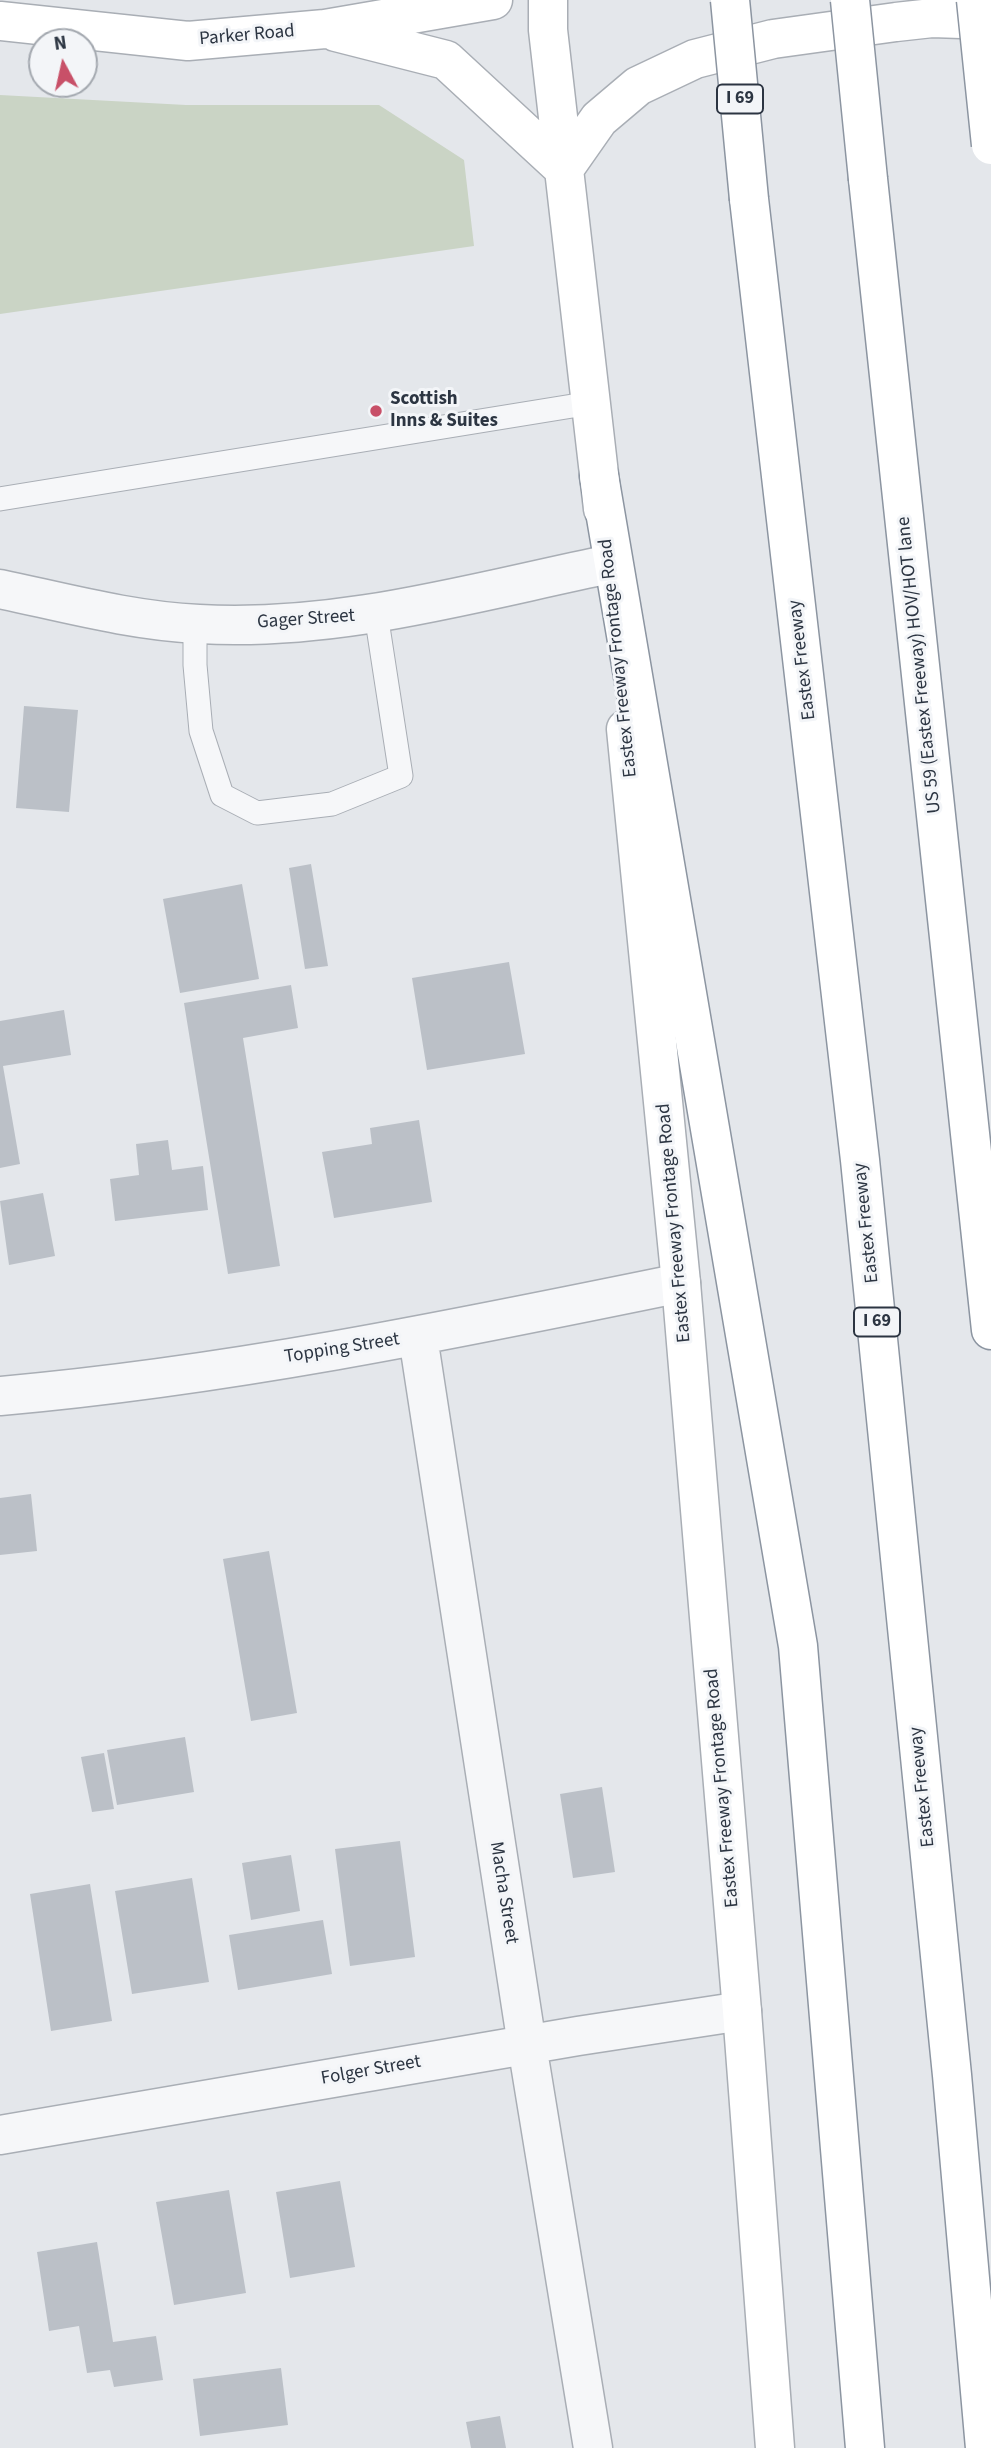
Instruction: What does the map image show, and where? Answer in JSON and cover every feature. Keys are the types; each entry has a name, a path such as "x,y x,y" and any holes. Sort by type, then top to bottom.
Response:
{"main road":[{"name":"Parker Road","path":"0,21 188,41 325,29 493,0"},
{"name":"Eastex Freeway Frontage Road","path":"548,0 548,30 610,564 681,1283 742,2011 775,2448"},
{"name":"Eastex Freeway","path":"730,0 750,199 860,1160 953,2075 985,2448"},
{"name":"US 59 (Eastex Freeway) HOV/HOT lane","path":"850,0 991,1330"},
{"path":"976,0 991,145"},
{"path":"325,29 446,60 564,169 599,119 638,86 695,59 772,39 908,21 932,18 991,20"},
{"path":"599,476 798,1646 865,2448"}],"street":[{"name":"Gager Street","path":"0,589 116,614 195,624 285,624 376,614 610,564"},
{"name":"Topping Street","path":"0,1396 89,1388 418,1337 681,1283"},
{"name":"Macha Street","path":"418,1337 527,2045 593,2448"},
{"name":"Folger Street","path":"0,2135 742,2011"}],"lane":[{"path":"0,499 591,403"},
{"path":"195,624 195,665 201,731 222,795 257,813 332,804 401,776 376,614"}],"green space":[{"path":"0,95 186,105 379,105 464,160 474,246 0,314"}],"building":[{"path":"24,706 78,710 69,812 16,808"},
{"path":"311,864 328,966 305,969 289,868"},
{"path":"242,884 259,979 180,993 163,899"},
{"path":"509,962 525,1054 427,1070 412,978"},
{"path":"291,985 298,1028 243,1038 280,1266 228,1274 184,1003"},
{"path":"64,1010 71,1055 3,1066 20,1164 0,1168 0,1021"},
{"path":"419,1120 432,1202 334,1218 322,1152 372,1144 370,1128"},
{"path":"168,1140 172,1170 203,1166 208,1210 115,1221 110,1179 139,1175 136,1144"},
{"path":"43,1193 55,1256 9,1265 0,1201"},
{"path":"31,1494 37,1551 0,1555 0,1498"},
{"path":"269,1551 297,1713 251,1721 223,1559"},
{"path":"185,1737 194,1792 117,1805 107,1750"},
{"path":"104,1753 114,1809 92,1812 81,1757"},
{"path":"602,1787 615,1872 573,1878 560,1794"},
{"path":"400,1841 415,1957 350,1966 335,1849"},
{"path":"291,1855 300,1911 251,1920 242,1863"},
{"path":"192,1878 209,1982 132,1994 115,1891"},
{"path":"90,1884 112,2021 51,2031 30,1894"},
{"path":"323,1920 332,1974 238,1990 229,1935"},
{"path":"340,2181 355,2267 290,2278 276,2192"},
{"path":"229,2190 246,2293 174,2305 156,2202"},
{"path":"97,2242 113,2342 156,2336 163,2380 114,2387 110,2370 87,2373 79,2326 49,2331 37,2252"},
{"path":"281,2368 288,2425 200,2436 193,2379"},
{"path":"500,2416 506,2448 471,2448 466,2422"}],"place":[{"name":"Scottish Inns & Suites","path":"376,411"}]}
